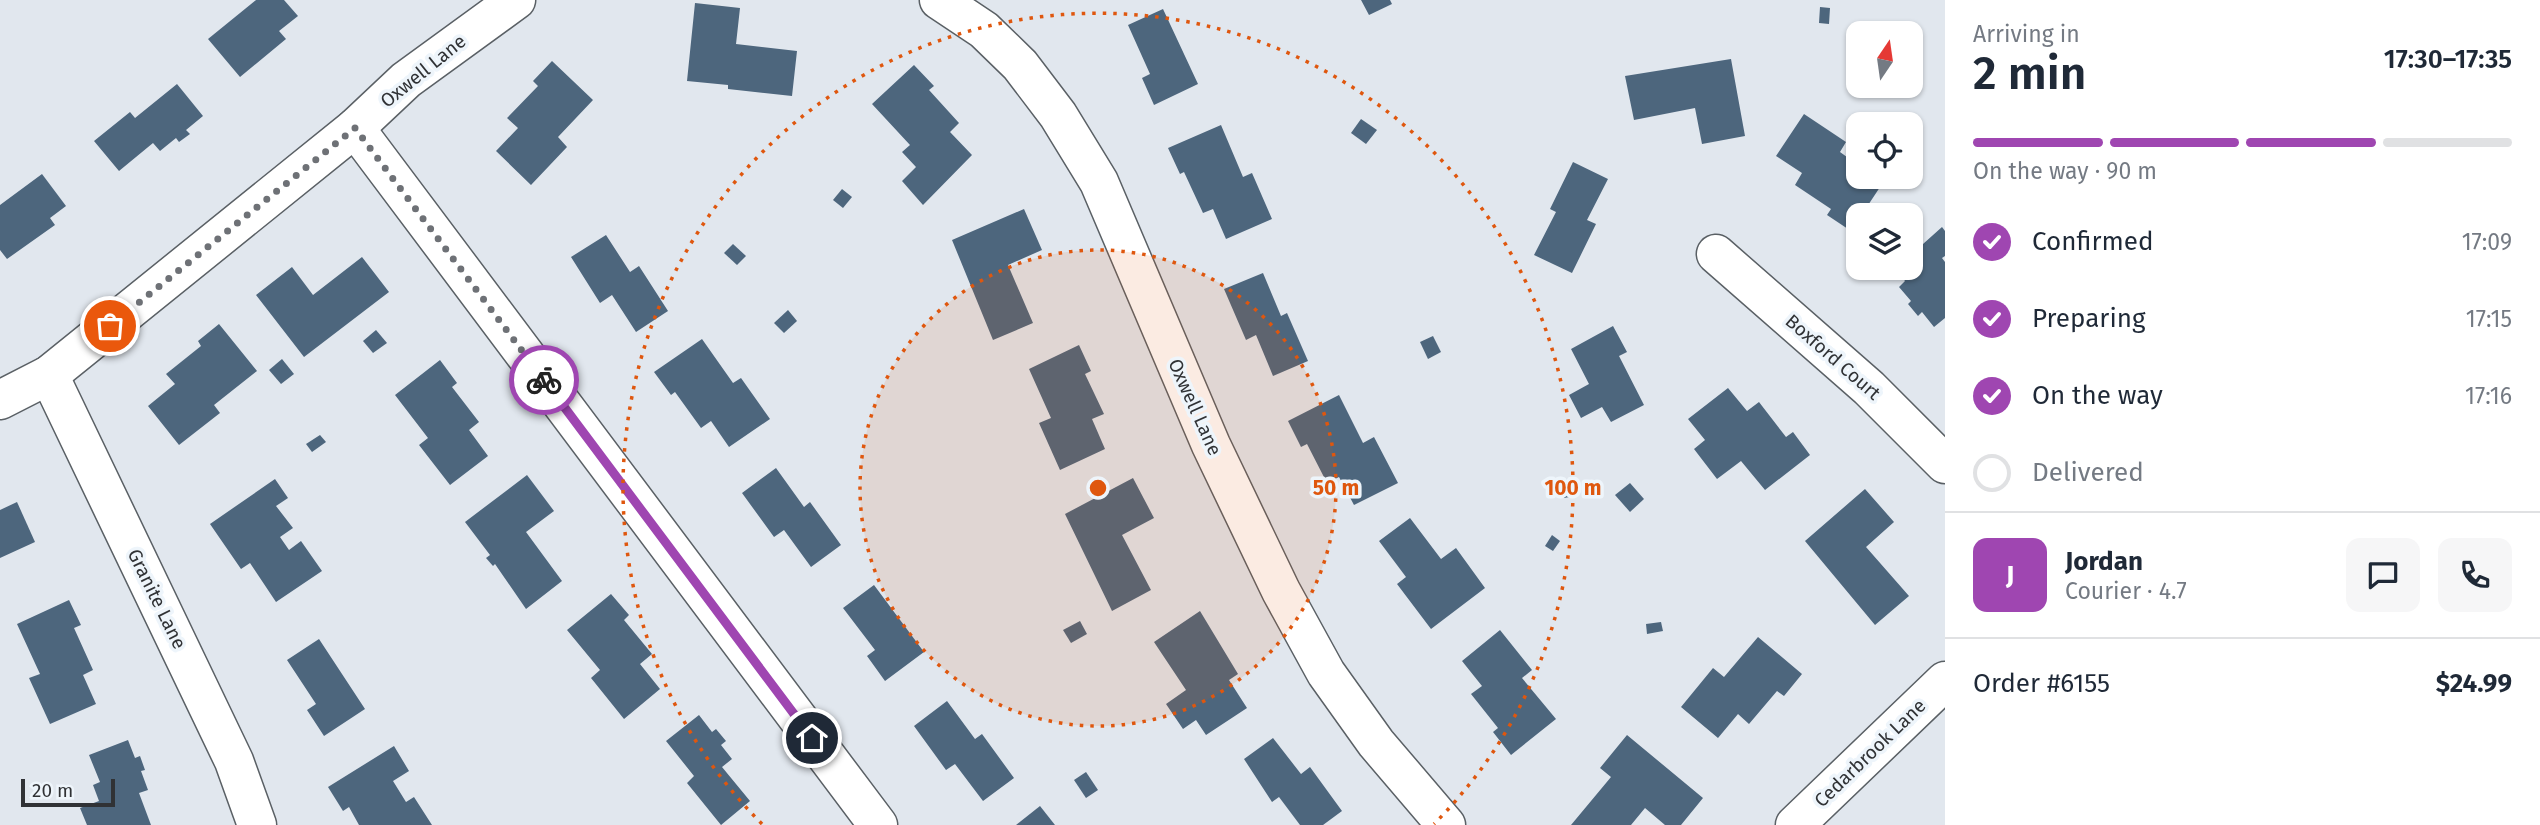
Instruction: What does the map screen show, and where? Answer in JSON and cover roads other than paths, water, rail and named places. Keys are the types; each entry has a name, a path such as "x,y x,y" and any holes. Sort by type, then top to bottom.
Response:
{"street":[{"name":"Oxwell Lane","path":"0,400 49,375 355,128 406,80 516,0"},
{"name":"Oxwell Lane","path":"939,0 984,30 1020,65 1058,115 1098,182 1211,445 1282,591 1320,661 1376,743 1446,825"},
{"path":"355,128 878,825"},
{"name":"Boxford Court","path":"1716,254 1869,388 1945,464"},
{"name":"Granite Lane","path":"49,375 228,750 257,825"},
{"name":"Cedarbrook Lane","path":"1795,825 1945,681"}]}
